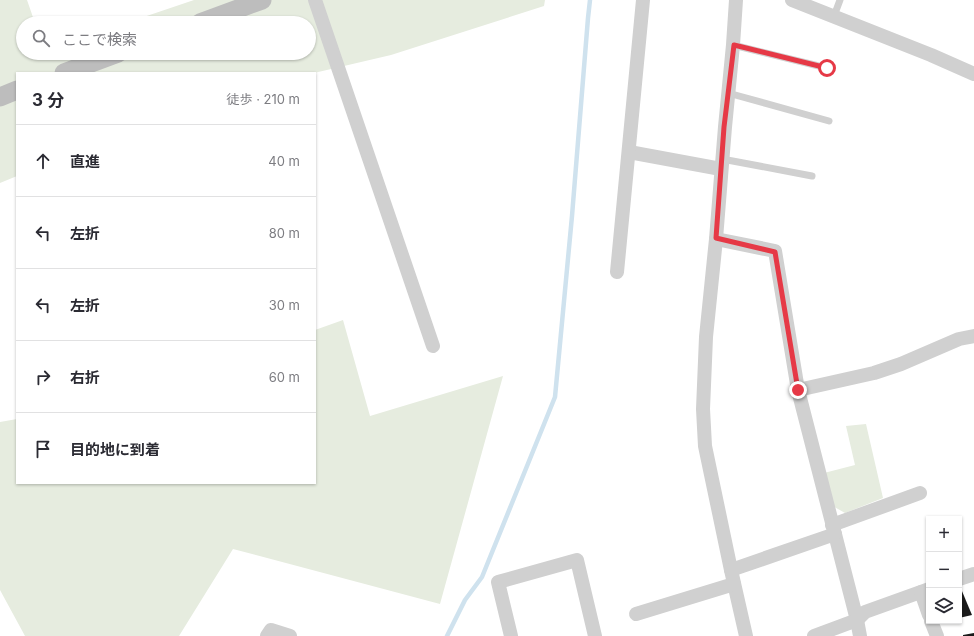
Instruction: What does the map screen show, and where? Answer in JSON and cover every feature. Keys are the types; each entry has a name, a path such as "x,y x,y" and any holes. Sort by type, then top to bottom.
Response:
{"main road":[{"path":"219,16 262,0"},
{"path":"67,72 99,60"},
{"path":"0,97 16,90"}],"street":[{"path":"315,0 433,346"},
{"path":"617,272 643,0"},
{"path":"736,0 734,45 728,93 706,337 704,416 705,446 746,636"},
{"path":"792,0 931,55 974,74"},
{"path":"629,152 722,164"},
{"path":"716,238 775,252 798,390 833,530 858,620 860,636"},
{"path":"798,390 874,373 901,364 959,339 974,336"},
{"path":"731,570 833,530 920,493"},
{"path":"511,636 498,582 577,560 595,636"},
{"path":"962,578 974,574"},
{"path":"636,614 734,584"},
{"path":"814,636 858,620 865,612 925,591"},
{"path":"932,624 937,636"},
{"path":"267,636 271,630 290,636"}],"lane":[{"path":"834,16 840,0"},
{"path":"734,45 827,68"},
{"path":"728,93 829,121"},
{"path":"722,164 812,176"}],"shaded area":[{"path":"0,0 27,0 33,16 16,16 16,60 316,60 316,16 147,16 194,0 545,0 544,6 391,55 316,73 16,72 16,176 0,183"},
{"path":"343,320 370,416 503,376 440,604 233,549 179,636 25,636 0,590 0,422 16,419 16,484 316,484 316,330"},
{"path":"866,424 883,498 845,513 831,505 824,473 855,465 846,426"}],"building":[{"path":"962,591 972,615 962,617"},
{"path":"974,633 974,636 963,636 963,635"}],"waterway":[{"path":"447,636 465,600 482,577 555,397 590,0"}],"route":[{"path":"798,390 775,252 716,238 724,127 734,45 827,68"}]}
